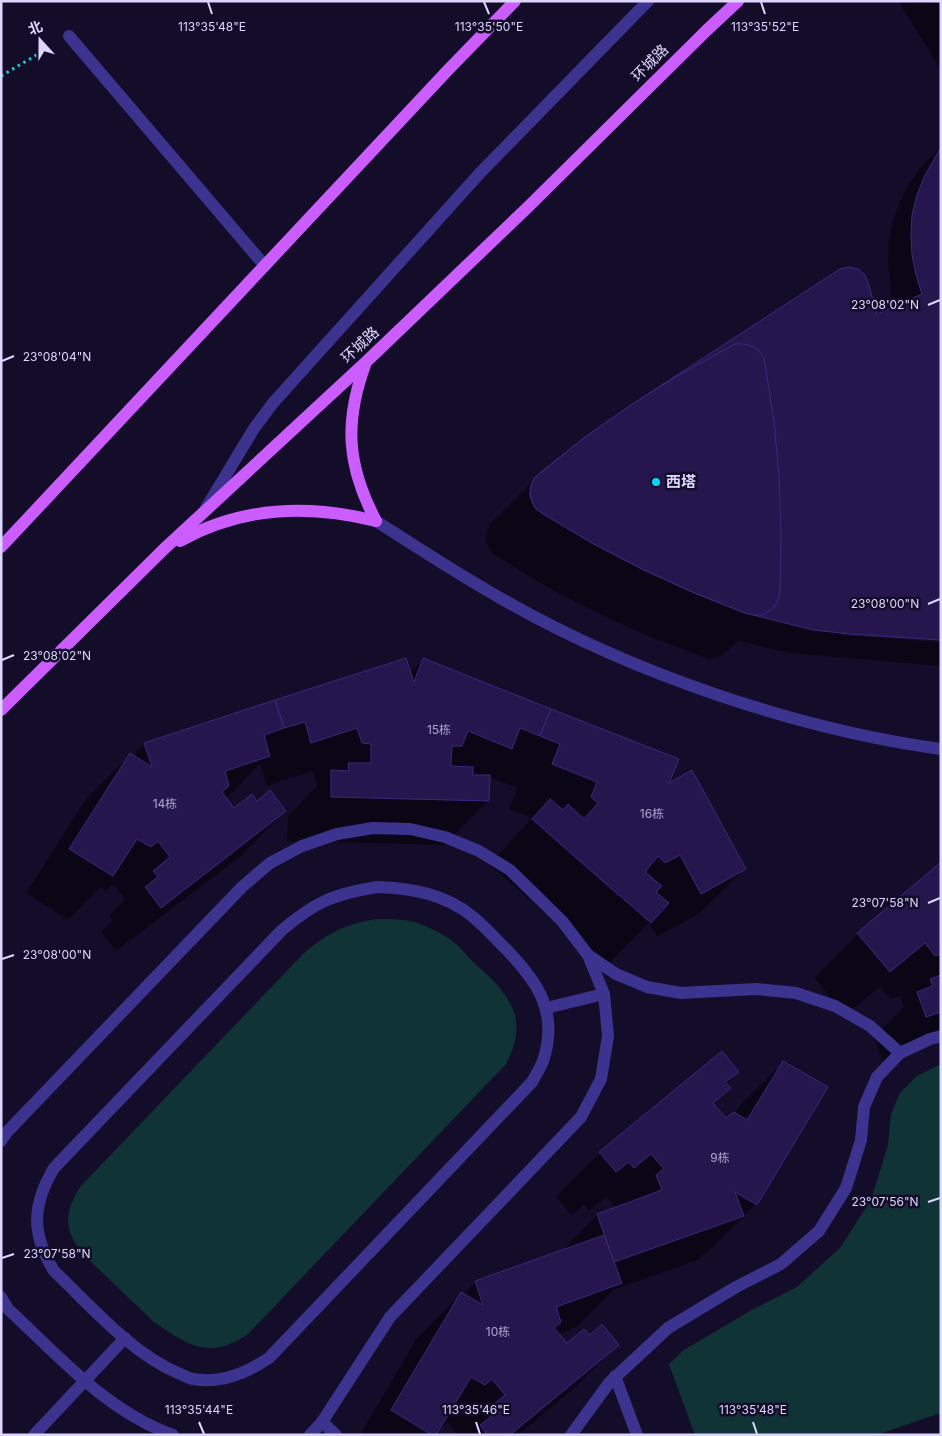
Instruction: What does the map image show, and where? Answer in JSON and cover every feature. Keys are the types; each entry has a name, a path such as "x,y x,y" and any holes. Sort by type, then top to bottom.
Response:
{"main road":[{"path":"1,547 515,1"},
{"name":"环城路","path":"1,710 164,549 366,362 528,207 738,1"},
{"path":"366,362 356,390 351,432 353,460 358,481 376,521"},
{"path":"164,549 192,534 222,522 253,514 285,510 316,510 347,513 376,521"}],"street":[{"path":"202,514 253,430 274,403 480,173 648,1"},
{"path":"69,36 265,266"},
{"path":"376,521 439,562 503,600 570,634 638,665 708,691 779,714 852,733 941,749"},
{"path":"1,1141 7,1132 242,887 270,864 302,846 337,834 373,828 410,829 445,836 479,850 510,870 562,921 588,954 616,974 648,987 681,993 756,989 796,993 835,1006 870,1026 900,1053"},
{"path":"377,887 402,888 428,893 451,903 472,916 527,972 537,985 546,1008 549,1034 544,1059 532,1082 269,1358 252,1369 234,1376 213,1380 192,1379 152,1359 125,1338 54,1271 45,1256 39,1239 36,1220 44,1184 54,1168 282,930 304,912 327,899 377,887"},
{"path":"310,1435 322,1422 390,1317 581,1117 600,1078 608,1036 604,994 588,954"},
{"path":"546,1008 604,994"},
{"path":"571,1435 615,1376 668,1328 736,1287 781,1264 819,1231 846,1188 861,1140 864,1107 877,1077 900,1053 941,1036"},
{"path":"1,1298 8,1309 96,1392 144,1423 173,1435"},
{"path":"34,1435 125,1338"},
{"path":"615,1376 637,1435"},
{"path":"322,1422 336,1435"}],"path":[{"path":"1,76 69,36"}],"green space":[{"path":"378,919 410,921 440,933 456,944 497,984 512,1007 516,1022 515,1040 509,1058 506,1064 248,1334 234,1342 211,1348 200,1347 178,1338 154,1322 95,1266 78,1247 72,1237 69,1226 72,1202 80,1187 304,953 338,930 357,923"},
{"path":"941,1064 941,1413 876,1435 695,1435 669,1364 684,1350 750,1311 797,1287 840,1248 871,1200 888,1145 891,1114 900,1093 917,1076"}],"building":[{"path":"941,147 941,640 813,630 745,613 692,592 642,569 592,543 536,509 530,494 534,478 585,437 840,269 849,267 858,269 865,275 877,314 922,294 912,255 912,215 924,177"},
{"name":"西塔","path":"735,344 752,346 764,358 774,421 781,533 780,589 779,598 775,606 761,615 745,613 692,592 592,543 536,509 530,494 534,478 585,437 679,375"},
{"path":"406,658 414,682 423,658 551,709 540,736 520,728 512,749 468,731 462,746 452,746 451,766 473,767 473,775 490,775 489,801 331,797 331,770 349,771 348,763 371,763 371,744 362,743 357,728 311,743 305,722 284,728 275,700"},
{"path":"275,700 284,728 264,735 270,756 225,771 229,786 222,792 234,808 252,794 257,801 270,790 286,811 161,908 145,887 158,877 153,871 170,857 158,841 151,847 137,839 113,876 69,849 130,753 152,767 144,743"},
{"path":"551,709 679,759 669,783 692,770 746,869 701,894 680,855 665,863 658,856 645,872 662,886 656,892 669,903 651,923 532,819 550,799 563,810 568,804 584,819 598,803 591,797 597,782 552,764 560,744 540,736"},
{"path":"941,862 941,954 935,956 925,943 890,972 857,933"},
{"path":"941,975 941,1012 926,1017 917,992 933,986 930,979"},
{"path":"722,1051 739,1072 725,1082 731,1088 713,1103 726,1118 734,1112 747,1120 783,1061 828,1087 757,1205 735,1192 744,1216 614,1262 597,1214 662,1190 656,1175 664,1169 651,1154 634,1168 629,1162 616,1172 599,1152"},
{"path":"604,1235 622,1283 556,1307 561,1322 554,1328 567,1343 584,1329 590,1335 602,1324 619,1345 510,1435 487,1435 480,1425 493,1415 488,1409 505,1395 492,1379 485,1385 471,1377 436,1435 432,1435 391,1410 461,1292 483,1305 475,1281"}],"place":[{"name":"西塔","path":"656,482"}]}
